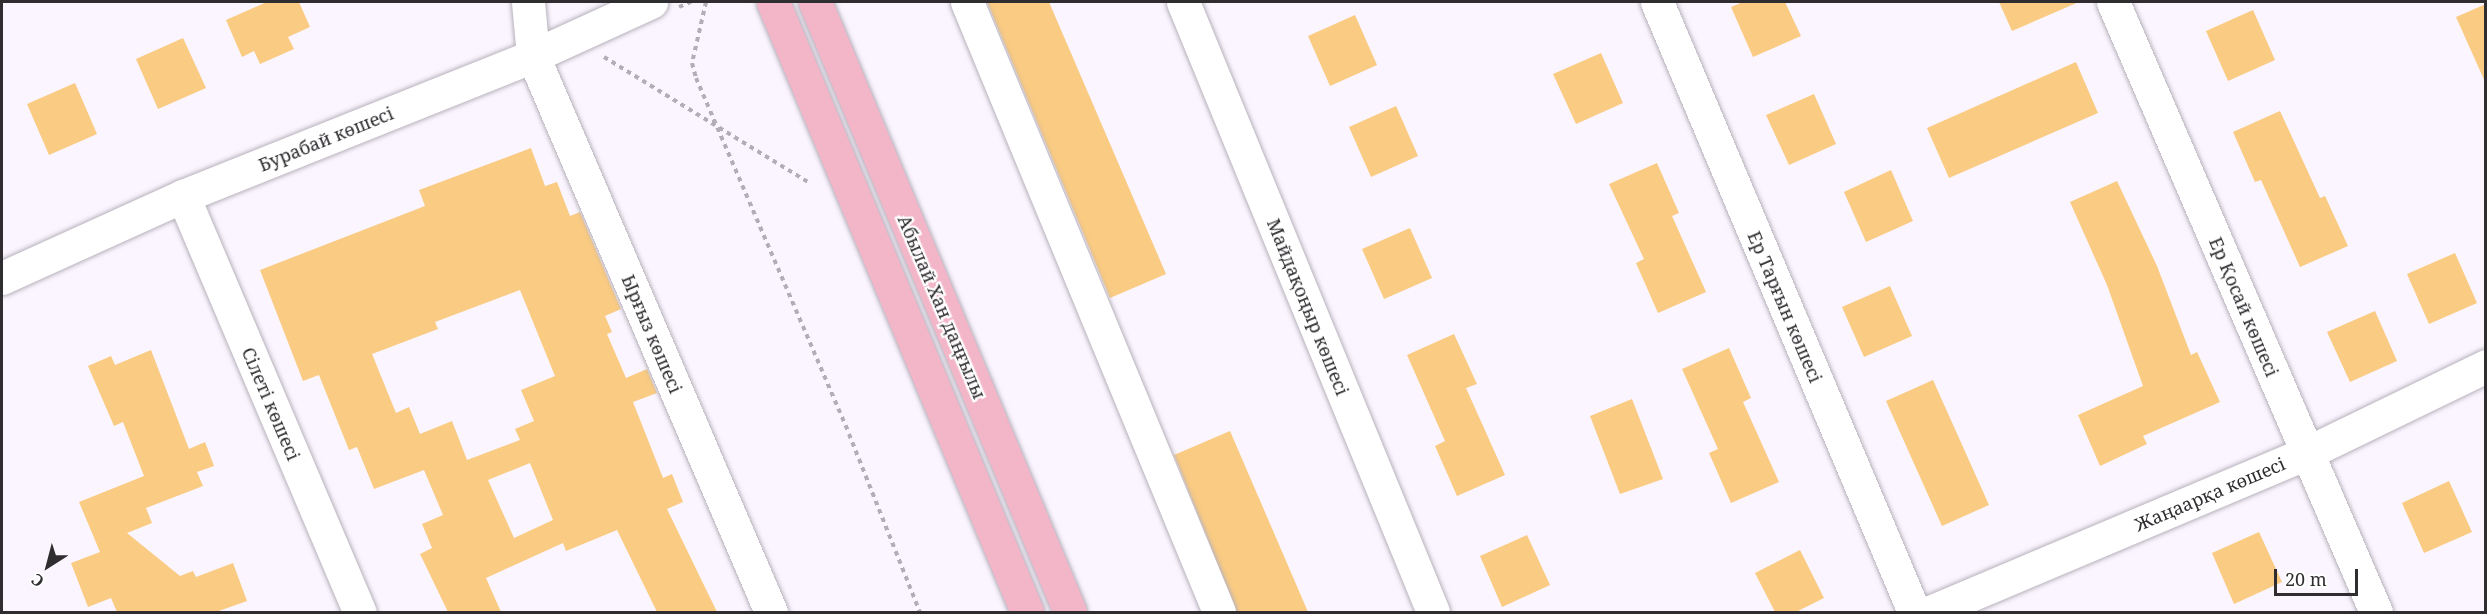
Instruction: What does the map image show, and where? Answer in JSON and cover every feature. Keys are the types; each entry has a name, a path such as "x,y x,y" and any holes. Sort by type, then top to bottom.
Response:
{"main road":[{"path":"773,2 1027,612"},
{"name":"Абылай Хан даңғылы","path":"815,2 1070,612"}],"street":[{"name":"Ырғыз көшесі","path":"528,2 533,56 771,612"},
{"name":"Бурабай көшесі","path":"2,278 183,196 533,56 651,2"},
{"path":"967,2 1218,612"},
{"name":"Майдақоңыр көшесі","path":"1182,2 1433,612"},
{"name":"Ер Тарғын көшесі","path":"1657,2 1914,612"},
{"name":"Ер Қосай көшесі","path":"2113,2 2376,612"},
{"name":"Сілеті көшесі","path":"183,196 360,612"},
{"name":"Жаңаарқа көшесі","path":"1930,612 2307,453 2486,366"}],"path":[{"path":"706,2 692,63 920,612"},
{"path":"598,54 718,125 808,182"}],"building":[{"path":"267,2 299,2 310,27 288,37 294,49 260,64 254,51 242,57 226,20"},
{"path":"987,2 1049,2 1166,274 1110,298"},
{"path":"1743,2 1785,2 1801,36 1753,57 1731,7"},
{"path":"1999,2 2079,2 2012,31"},
{"path":"2486,4 2486,84 2456,17"},
{"path":"2253,10 2275,60 2228,81 2206,31"},
{"path":"1355,15 1377,65 1330,86 1308,36"},
{"path":"183,38 206,88 158,109 136,59"},
{"path":"1601,53 1623,103 1576,124 1553,74"},
{"path":"2076,62 2098,113 1949,178 1927,128"},
{"path":"75,83 97,134 49,155 27,104"},
{"path":"1814,94 1836,144 1789,165 1766,115"},
{"path":"1396,106 1418,156 1371,177 1349,127"},
{"path":"2280,111 2320,198 2325,196 2348,246 2300,267 2261,180 2255,182 2233,132"},
{"path":"531,148 545,186 557,182 570,216 580,212 621,309 605,316 612,332 607,334 626,378 647,369 657,393 633,402 663,478 672,474 683,502 667,509 717,612 657,612 617,530 566,551 563,543 486,578 501,612 448,612 420,554 432,548 422,524 443,515 424,470 374,489 357,447 349,450 319,375 303,381 260,270 425,206 419,190","holes":["520,290 555,376 521,390 534,421 515,429 520,440 467,460 452,421 420,434 409,407 396,413 372,354 438,329 435,322","530,463 553,520 514,538 488,480"]},
{"path":"1657,163 1679,213 1672,216 1706,292 1658,313 1636,263 1644,259 1609,184"},
{"path":"1891,170 1913,221 1866,242 1844,192"},
{"path":"2117,181 2157,266 2191,355 2197,352 2220,402 2143,436 2147,444 2100,466 2078,415 2143,386 2107,285 2070,202"},
{"path":"1410,228 1432,278 1384,299 1362,249"},
{"path":"2455,253 2477,303 2429,324 2407,274"},
{"path":"1890,286 1912,336 1864,357 1842,307"},
{"path":"2375,311 2397,361 2350,382 2327,332"},
{"path":"1454,334 1477,384 1466,388 1505,475 1457,496 1435,446 1445,441 1407,355"},
{"path":"1729,348 1751,398 1743,402 1779,482 1731,503 1709,453 1718,449 1682,369"},
{"path":"151,350 189,449 205,442 214,466 197,472 203,486 146,508 152,523 127,533 180,576 193,571 196,577 233,563 247,601 216,612 117,612 111,598 88,607 71,563 100,552 79,502 144,476 123,422 114,426 88,366 111,356 115,365"},
{"path":"1933,380 1989,505 1942,526 1886,401"},
{"path":"1632,399 1663,479 1620,494 1590,416"},
{"path":"1230,431 1308,612 1237,612 1174,455"},
{"path":"2449,481 2472,532 2424,553 2402,503"},
{"path":"2259,532 2282,582 2234,604 2212,553"},
{"path":"1527,535 1550,585 1502,607 1480,556"},
{"path":"1800,550 1824,598 1796,612 1775,612 1755,573"}]}
